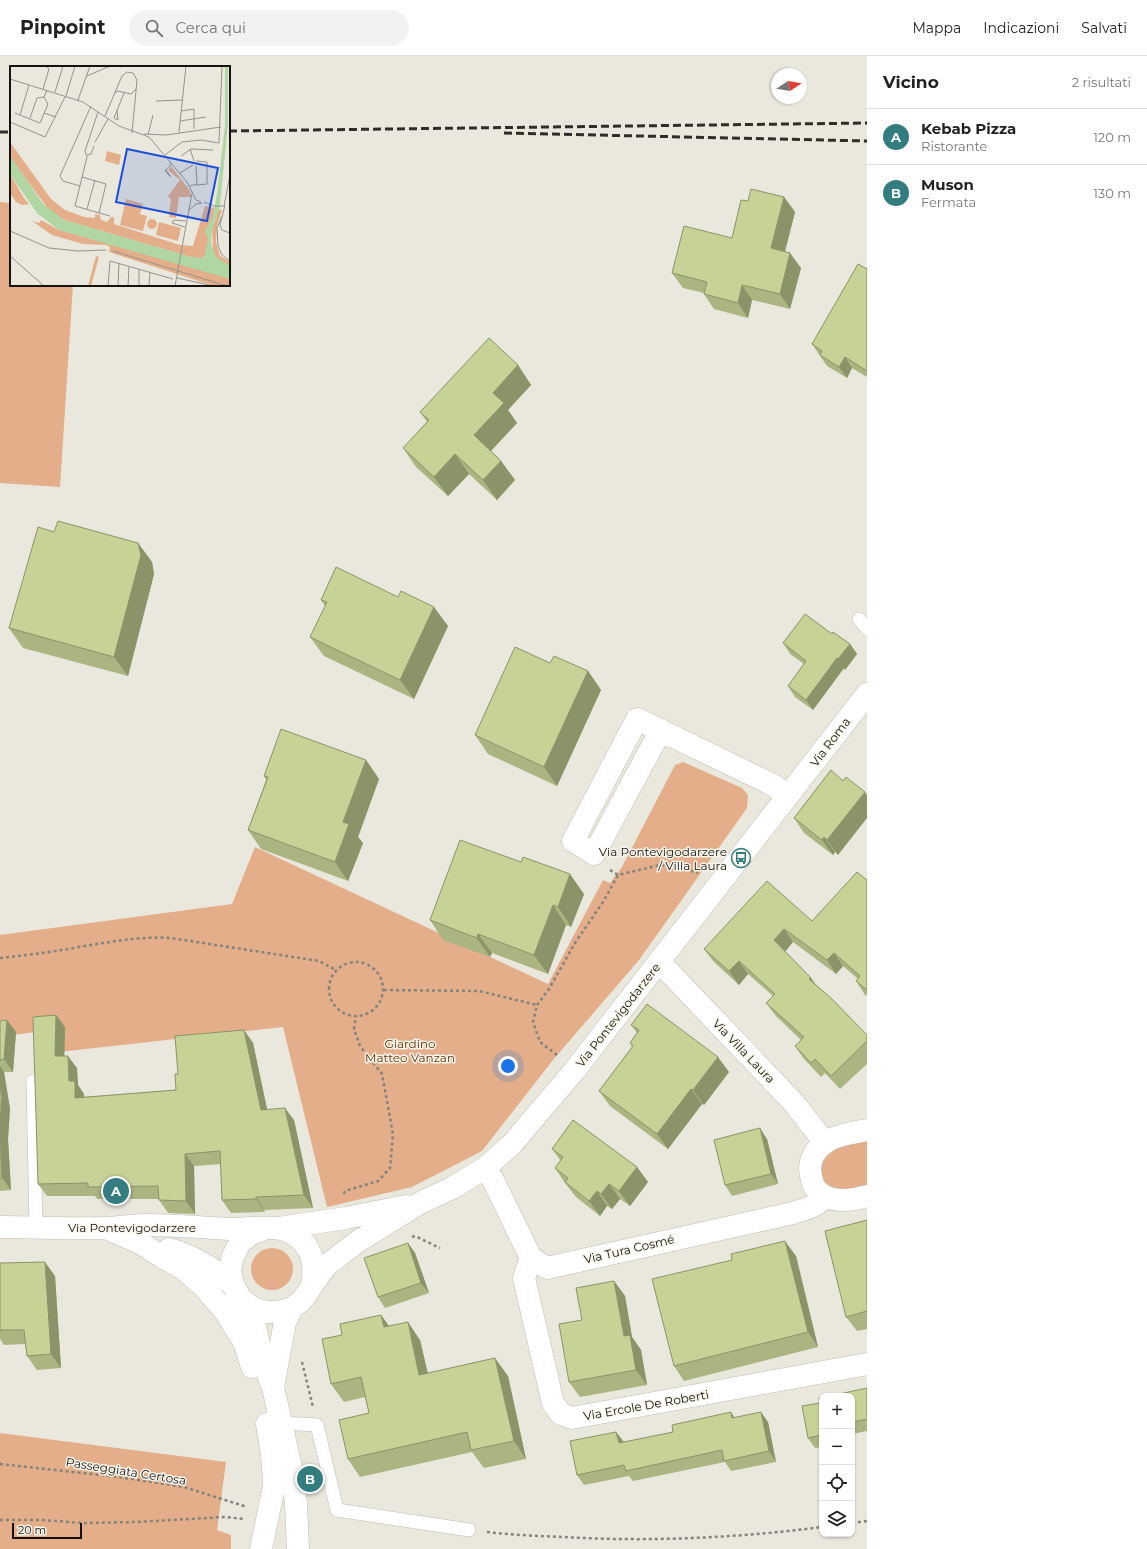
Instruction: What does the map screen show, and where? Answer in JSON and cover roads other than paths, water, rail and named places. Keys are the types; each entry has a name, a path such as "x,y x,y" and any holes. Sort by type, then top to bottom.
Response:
{"main road":[{"name":"Via Roma","path":"808,771 867,694"},
{"path":"661,730 594,854 573,841 637,719 661,730 773,785 787,796"},
{"name":"Via Pontevigodarzere","path":"142,1244 166,1248 189,1255 218,1272 253,1308 266,1312 279,1312 292,1308 307,1294 327,1265 357,1242 420,1203 452,1188 484,1168 512,1144 544,1108 808,771"},
{"name":"Via Villa Laura","path":"659,962 794,1103 825,1143"},
{"path":"867,1130 849,1132 831,1139 816,1151 810,1161 810,1175 815,1188 824,1196 835,1200 856,1200 867,1196"},
{"path":"484,1168 494,1180 530,1258"},
{"name":"Via Tura Cosmé","path":"530,1258 547,1268 793,1212 816,1204 821,1201 824,1196"},
{"name":"Via Pontevigodarzere","path":"261,1549 280,1458 273,1388 264,1364 254,1322 238,1292 230,1270 233,1256 240,1243 251,1234 272,1228 346,1218 420,1203"},
{"name":"Via Pontevigodarzere","path":"0,1227 107,1228 142,1225 272,1228 291,1232 301,1239 309,1249 313,1261 314,1273 312,1285"},
{"path":"107,1228 142,1244 184,1269 204,1286 225,1311 245,1344 258,1386 277,1428"},
{"name":"Via Ercole De Roberti","path":"530,1258 524,1278 553,1404 561,1414 572,1418 867,1364"},
{"name":"Via Pontevigodarzere","path":"273,1388 286,1322 292,1308"},
{"name":"Via Pontevigodarzere","path":"277,1428 292,1472 298,1549"}],"lane":[{"path":"859,619 867,629"},
{"path":"33,1081 36,1227"},
{"path":"277,1428 317,1425 337,1510 469,1530"}],"railway":[{"path":"230,131 867,123"},
{"path":"0,132 10,132"},
{"path":"504,133 867,141"}],"place":[{"name":"Via Pontevigodarzere / Villa Laura","path":"741,858"},
{"name":"Kebab Pizza","path":"116,1191"},
{"name":"Muson","path":"310,1479"}],"park label":[{"name":"Giardino Matteo Vanzan","path":"410,1050"}]}
